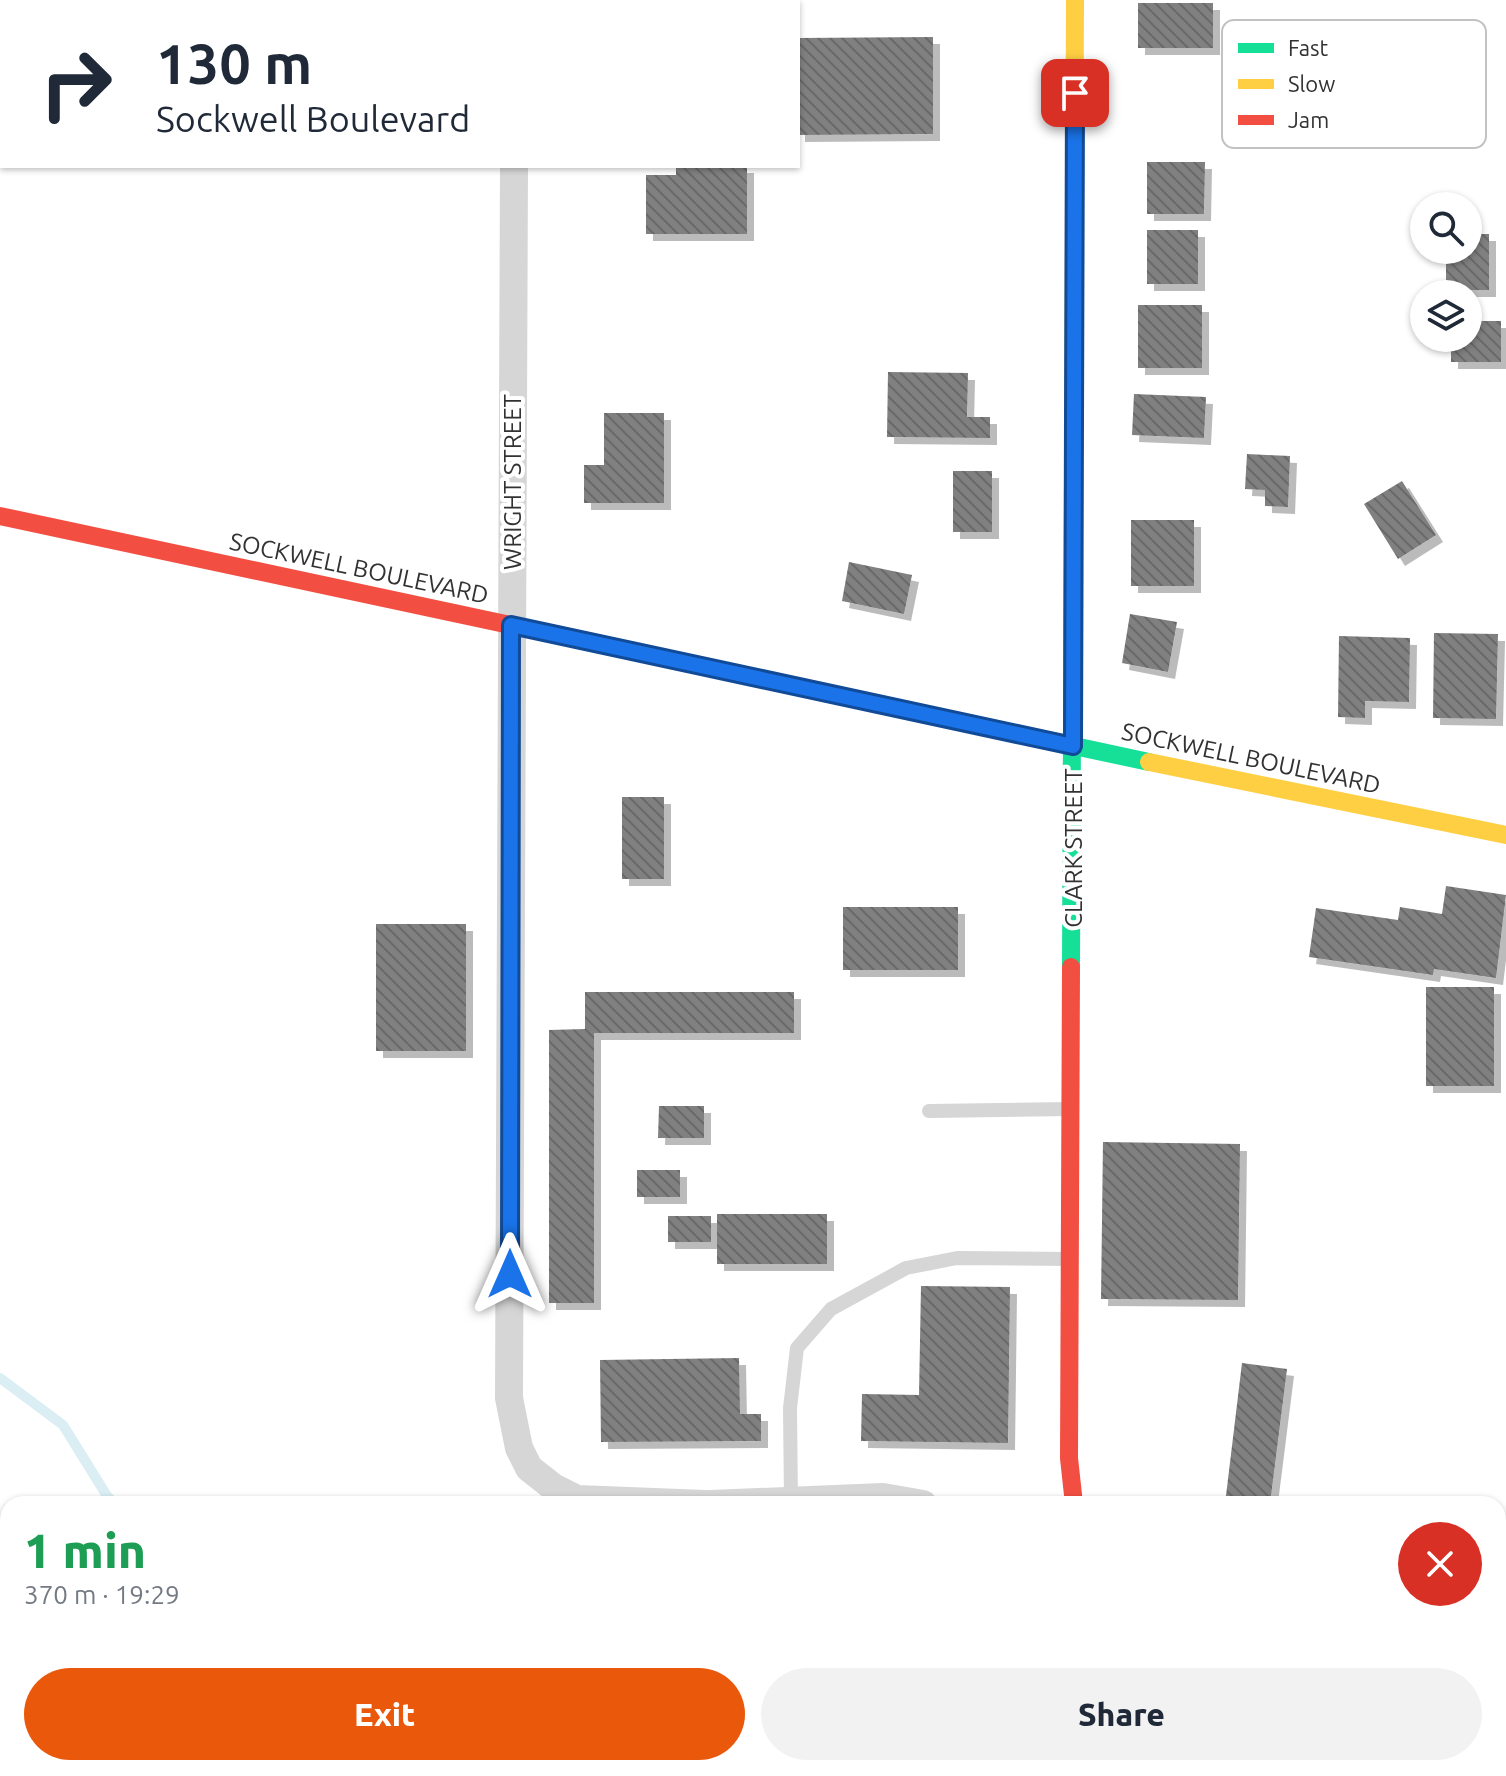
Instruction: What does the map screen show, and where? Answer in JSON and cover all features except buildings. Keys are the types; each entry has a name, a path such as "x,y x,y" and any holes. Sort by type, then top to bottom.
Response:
{"main road":[{"name":"CLARK STREET","path":"1073,1496 1069,1458 1075,0"},
{"name":"SOCKWELL BOULEVARD","path":"0,516 1073,746 1506,835"}],"street":[{"name":"WRIGHT STREET","path":"514,168 509,1398 519,1448 529,1468 553,1487 571,1496"}],"lane":[{"path":"929,1111 1071,1109"},
{"path":"791,1496 790,1408 797,1348 831,1309 906,1268 957,1258 1070,1259"}],"waterway":[{"path":"0,1378 63,1425 107,1496"}],"traffic: fast":[{"path":"1071,967 1073,484"},
{"path":"594,643 1149,762"}],"traffic: slow":[{"path":"1073,484 1075,0"},
{"path":"1149,762 1506,835"}],"traffic: jam":[{"path":"0,516 594,643"},
{"path":"1071,967 1069,1458 1073,1496"}],"route":[{"path":"510,1274 511,625 1073,746 1075,93"}]}
